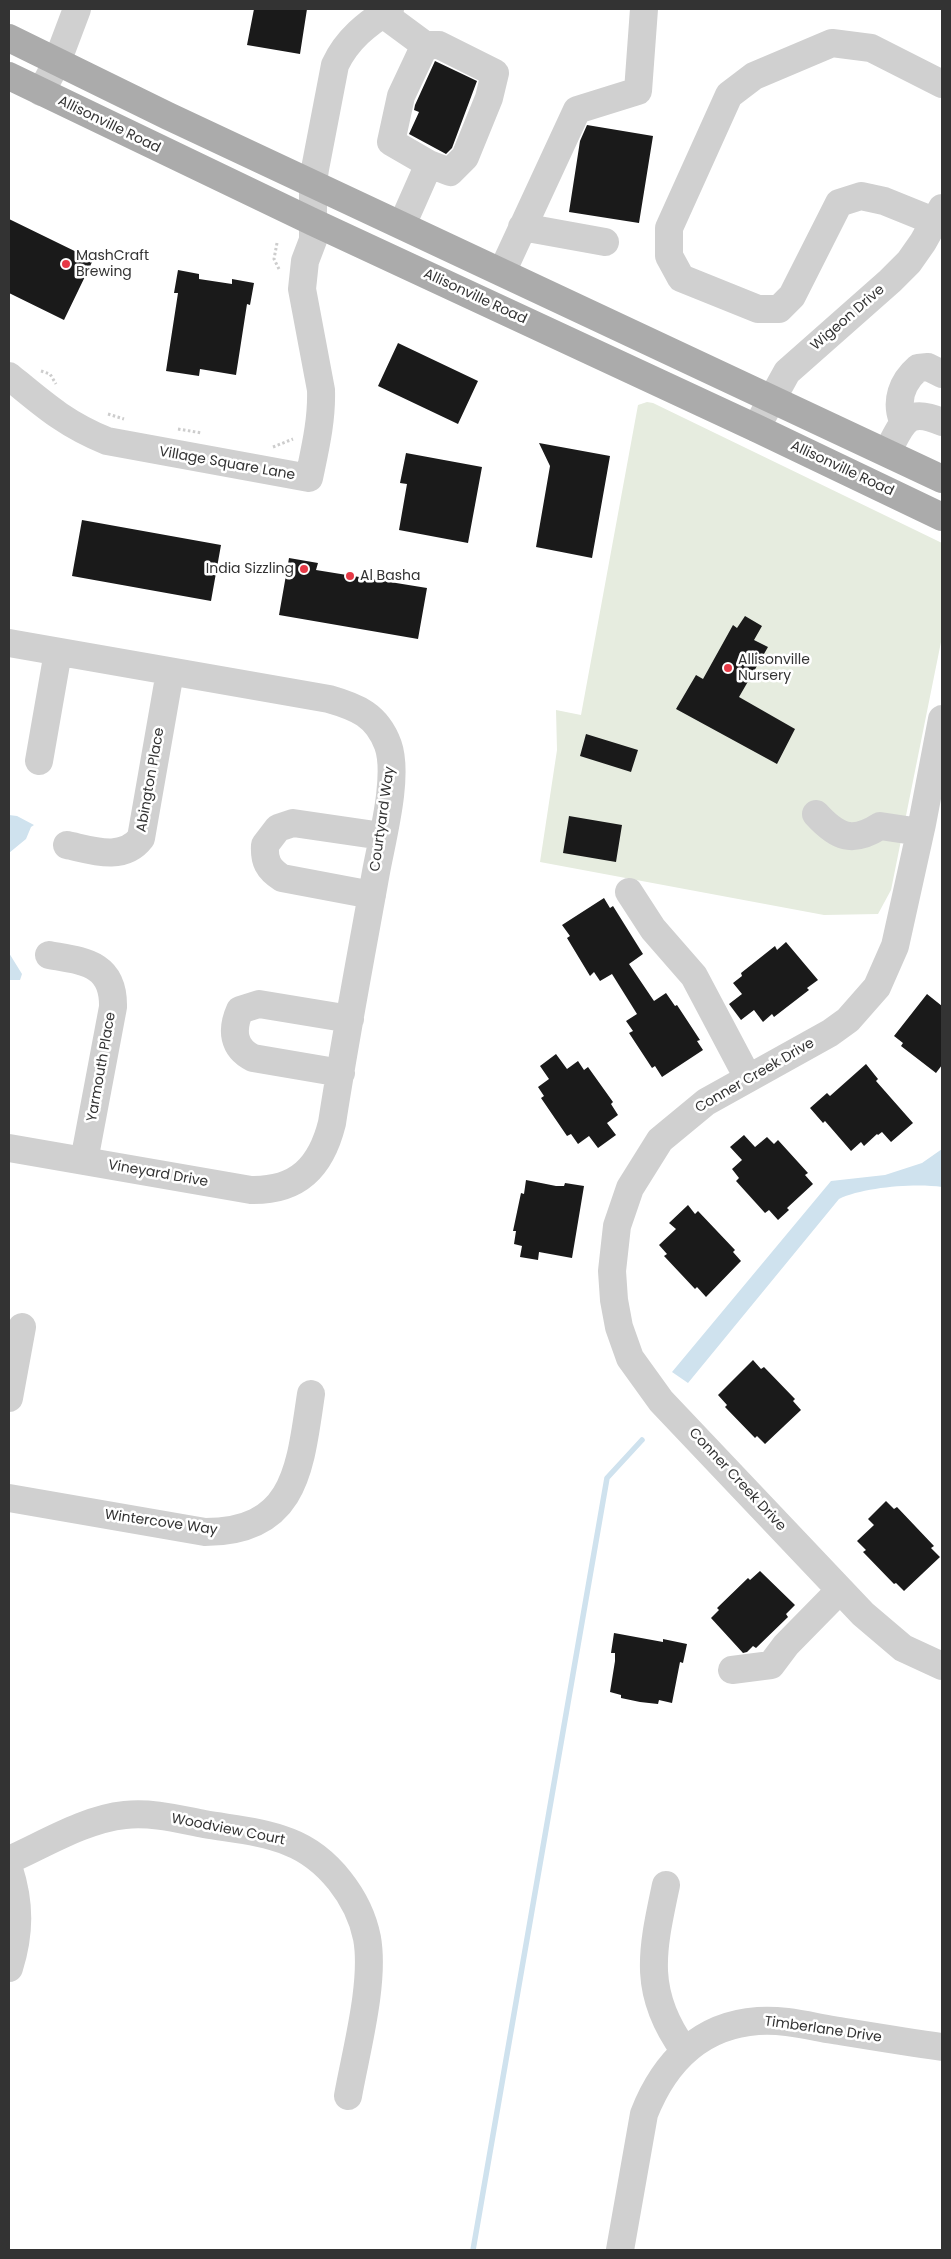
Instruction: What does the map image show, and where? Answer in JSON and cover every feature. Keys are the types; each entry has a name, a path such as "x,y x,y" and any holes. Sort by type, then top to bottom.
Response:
{"main road":[{"name":"Allisonville Road","path":"9,38 57,62 313,204 756,428 942,517"},
{"name":"Allisonville Road","path":"9,76 41,92 313,204 402,226 942,479"}],"street":[{"path":"41,92 57,62 76,9"},
{"path":"502,272 577,110 638,91 644,9"},
{"path":"313,204 335,65 341,51 352,37 387,11 426,45 439,45 495,73 489,98 465,157 450,172 429,164 391,142 401,96 426,45"},
{"path":"939,215 861,196 839,203 792,296 779,309 758,309 682,278 669,256 670,228 729,95 754,76 832,43 871,48 942,84"},
{"path":"402,226 429,164"},
{"name":"Village Square Lane","path":"9,376 60,418 83,432 107,441 309,478 320,422 321,402 320,384 302,289 305,260 313,240 313,204"},
{"name":"Wigeon Drive","path":"756,428 786,372 908,262 939,215"},
{"path":"522,227 605,242"},
{"path":"903,421 899,410 899,398 910,374 918,368 928,367 942,374"},
{"path":"887,452 903,421 915,416 928,416 942,422"},
{"name":"Courtyard Way","path":"9,643 328,699 357,708 365,713 384,736 391,754 392,778 341,1073 327,1142 318,1160 304,1174"},
{"path":"39,761 58,652"},
{"name":"Abington Place","path":"67,845 120,853 133,847 141,838 170,672"},
{"name":"Conner Creek Drive","path":"942,719 895,946 877,987 848,1020 830,1033 706,1102 660,1140 630,1188 617,1226 612,1271 614,1300 619,1327 630,1358 661,1401 863,1614 903,1648 942,1666"},
{"path":"816,814 838,833 853,837 866,835 880,826 920,832"},
{"path":"372,895 282,878 266,864 265,845 278,828 293,823 382,836"},
{"path":"629,892 653,929 694,976 748,1078"},
{"name":"Yarmouth Place","path":"49,955 93,965 104,975 112,995 113,1007 84,1161"},
{"path":"341,1073 253,1058 244,1054 237,1046 234,1028 240,1010 259,1004 350,1019"},
{"name":"Vineyard Drive","path":"9,1148 251,1190 288,1185 304,1174"},
{"path":"9,1398 22,1327"},
{"name":"Wintercove Way","path":"9,1498 205,1532 223,1532 239,1529 269,1514 288,1493 299,1465 311,1394"},
{"path":"732,1670 771,1665 786,1645 840,1590"},
{"name":"Woodview Court","path":"9,1860 88,1825 125,1815 166,1817 263,1834 291,1843 314,1856 339,1880 357,1909 366,1938 369,1959 368,1983 348,2096"},
{"path":"9,1869 16,1898 18,1919 17,1940 9,1968"},
{"path":"666,1885 655,1940 654,1974 662,2014 672,2034 684,2050"},
{"name":"Timberlane Drive","path":"620,2250 644,2114 651,2095 684,2050 723,2029 758,2021 778,2022 942,2047"}],"path":[{"path":"277,243 274,259 281,278"},
{"path":"37,370 50,374 55,380 56,388"},
{"path":"104,414 132,422"},
{"path":"174,428 189,429 205,434"},
{"path":"264,451 298,436"}],"shaded area":[{"path":"647,402 653,403 942,543 942,637 891,890 878,914 824,915 540,862 557,750 556,710 581,715 638,405"}],"water":[{"path":"9,815 17,816 34,825 31,827 26,839 9,853"},
{"path":"9,953 22,974 20,980 9,980"},
{"path":"942,1149 942,1187 890,1187 849,1195 839,1199 688,1383 672,1372 831,1181 885,1175 922,1163"}],"building":[{"path":"254,9 307,9 300,54 247,45"},
{"path":"435,61 477,81 452,148 446,154 409,134 419,112 414,110 415,105"},
{"path":"587,125 653,136 639,223 569,212 580,141"},
{"path":"9,219 93,260 64,320 9,293"},
{"path":"178,270 199,274 199,279 232,284 232,279 254,283 250,305 247,304 236,375 200,369 199,376 166,371 178,293 174,293"},
{"path":"398,343 478,381 458,424 378,386"},
{"path":"539,443 610,456 592,558 536,547 550,466"},
{"path":"406,453 482,467 468,543 399,530 407,484 400,483"},
{"path":"82,520 221,545 211,601 72,576"},
{"path":"289,558 318,563 316,570 427,588 418,639 279,615"},
{"path":"745,616 762,626 754,640 768,647 739,697 795,729 777,764 676,709 696,675 703,679 733,625 737,628"},
{"path":"586,734 638,750 631,772 580,756"},
{"path":"569,816 622,825 616,862 563,853"},
{"path":"604,898 610,908 613,906 643,954 629,964 654,1001 666,993 675,1006 677,1005 700,1040 697,1041 703,1050 662,1077 655,1066 652,1068 629,1033 633,1031 626,1021 637,1014 612,974 600,981 594,972 590,976 567,938 570,936 562,925"},
{"path":"786,942 818,980 807,988 809,990 774,1017 772,1014 763,1022 754,1010 741,1020 729,1004 742,994 733,983 742,976 741,973 775,946 777,950"},
{"path":"927,994 942,1006 942,1065 936,1073 901,1046 903,1043 894,1036"},
{"path":"556,1054 567,1069 578,1061 584,1070 588,1067 613,1102 611,1104 618,1115 607,1123 616,1135 598,1148 589,1136 578,1144 571,1134 567,1136 541,1098 544,1096 538,1087 549,1079 540,1066"},
{"path":"866,1064 878,1079 876,1081 913,1123 891,1142 882,1132 864,1146 861,1142 851,1151 825,1121 823,1123 810,1108 827,1093 830,1096"},
{"path":"744,1135 755,1147 767,1137 774,1144 778,1140 808,1173 805,1175 813,1184 787,1208 789,1210 778,1220 769,1210 765,1213 736,1181 739,1178 732,1169 742,1160 730,1147"},
{"path":"526,1180 556,1186 564,1186 565,1183 584,1186 572,1258 539,1252 538,1260 520,1257 522,1246 514,1244 516,1231 513,1231 521,1193 524,1194"},
{"path":"688,1205 695,1214 698,1211 735,1250 733,1252 741,1261 706,1297 697,1287 695,1289 664,1256 667,1254 659,1245 676,1229 669,1223"},
{"path":"753,1360 761,1369 764,1367 795,1399 793,1401 801,1410 765,1444 757,1436 755,1438 725,1407 727,1405 718,1395"},
{"path":"886,1501 894,1509 897,1507 934,1546 931,1548 940,1557 904,1591 896,1583 894,1584 863,1552 866,1550 857,1541 874,1525 868,1519"},
{"path":"760,1571 795,1605 786,1614 788,1617 756,1648 753,1646 743,1653 711,1618 719,1610 717,1608 748,1578 750,1580"},
{"path":"614,1633 663,1642 663,1639 687,1644 683,1663 680,1662 672,1703 659,1700 658,1704 640,1702 621,1698 621,1695 610,1692 615,1661 615,1653 611,1653"}],"waterway":[{"path":"473,2250 607,1478 642,1440"}],"place":[{"name":"MashCraft Brewing","path":"66,264"},
{"name":"India Sizzling","path":"304,569"},
{"name":"Al Basha","path":"350,576"},
{"name":"Allisonville Nursery","path":"728,668"}]}
